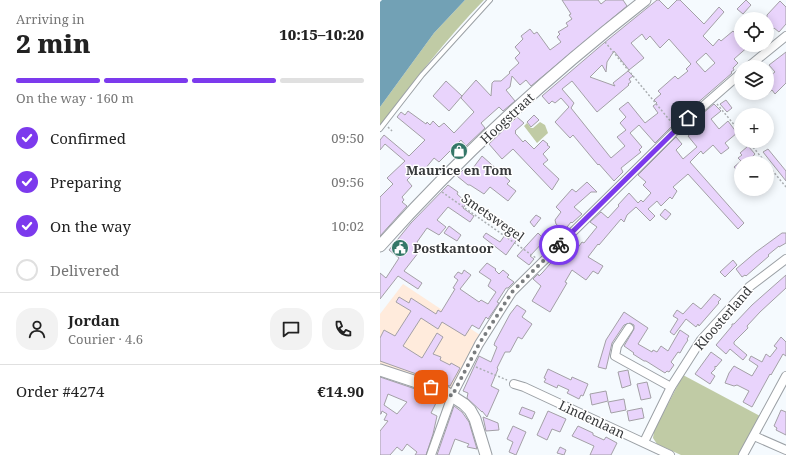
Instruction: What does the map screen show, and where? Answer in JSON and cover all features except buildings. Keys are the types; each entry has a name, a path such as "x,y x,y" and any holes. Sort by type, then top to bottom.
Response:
{"main road":[{"name":"Hoogstraat","path":"380,246 434,187 492,131 599,36 645,0"},
{"path":"380,370 444,391 470,410 475,419 486,455"}],"street":[{"path":"757,60 786,36"},
{"path":"431,455 452,396 479,344 512,292 677,129 734,79"},
{"name":"Kloosterland","path":"644,442 671,387 701,340 748,287 786,259"},
{"path":"629,328 617,346 614,356 671,387"},
{"path":"743,455 786,376"},
{"name":"Lindenlaan","path":"514,384 670,455"},
{"path":"754,436 786,450"}],"lane":[{"path":"380,129 422,75 490,0"}],"path":[{"path":"599,36 677,129"},
{"path":"711,98 734,125"},
{"path":"753,148 760,156"},
{"path":"774,173 786,187"},
{"name":"Smetswegel","path":"434,187 541,262"},
{"path":"469,363 514,384"}],"shaded area":[{"path":"403,284 480,335 450,391 380,365 380,314"}],"green space":[{"path":"465,0 484,0 443,45 380,126 380,107 434,33"},
{"path":"540,122 545,125 548,133 537,143 524,126 527,123 531,128 533,128"},
{"path":"683,375 760,416 740,455 681,455 657,444 653,438 654,431"}],"water":[{"path":"382,0 465,0 434,33 380,107 380,2"}],"way so far":[{"path":"431,387 444,391 452,396 479,344 512,292 559,245"}],"place":[{"name":"Maurice en Tom","path":"459,151"},
{"name":"Postkantoor","path":"400,248"}],"route":[{"path":"559,245 688,118"}]}
